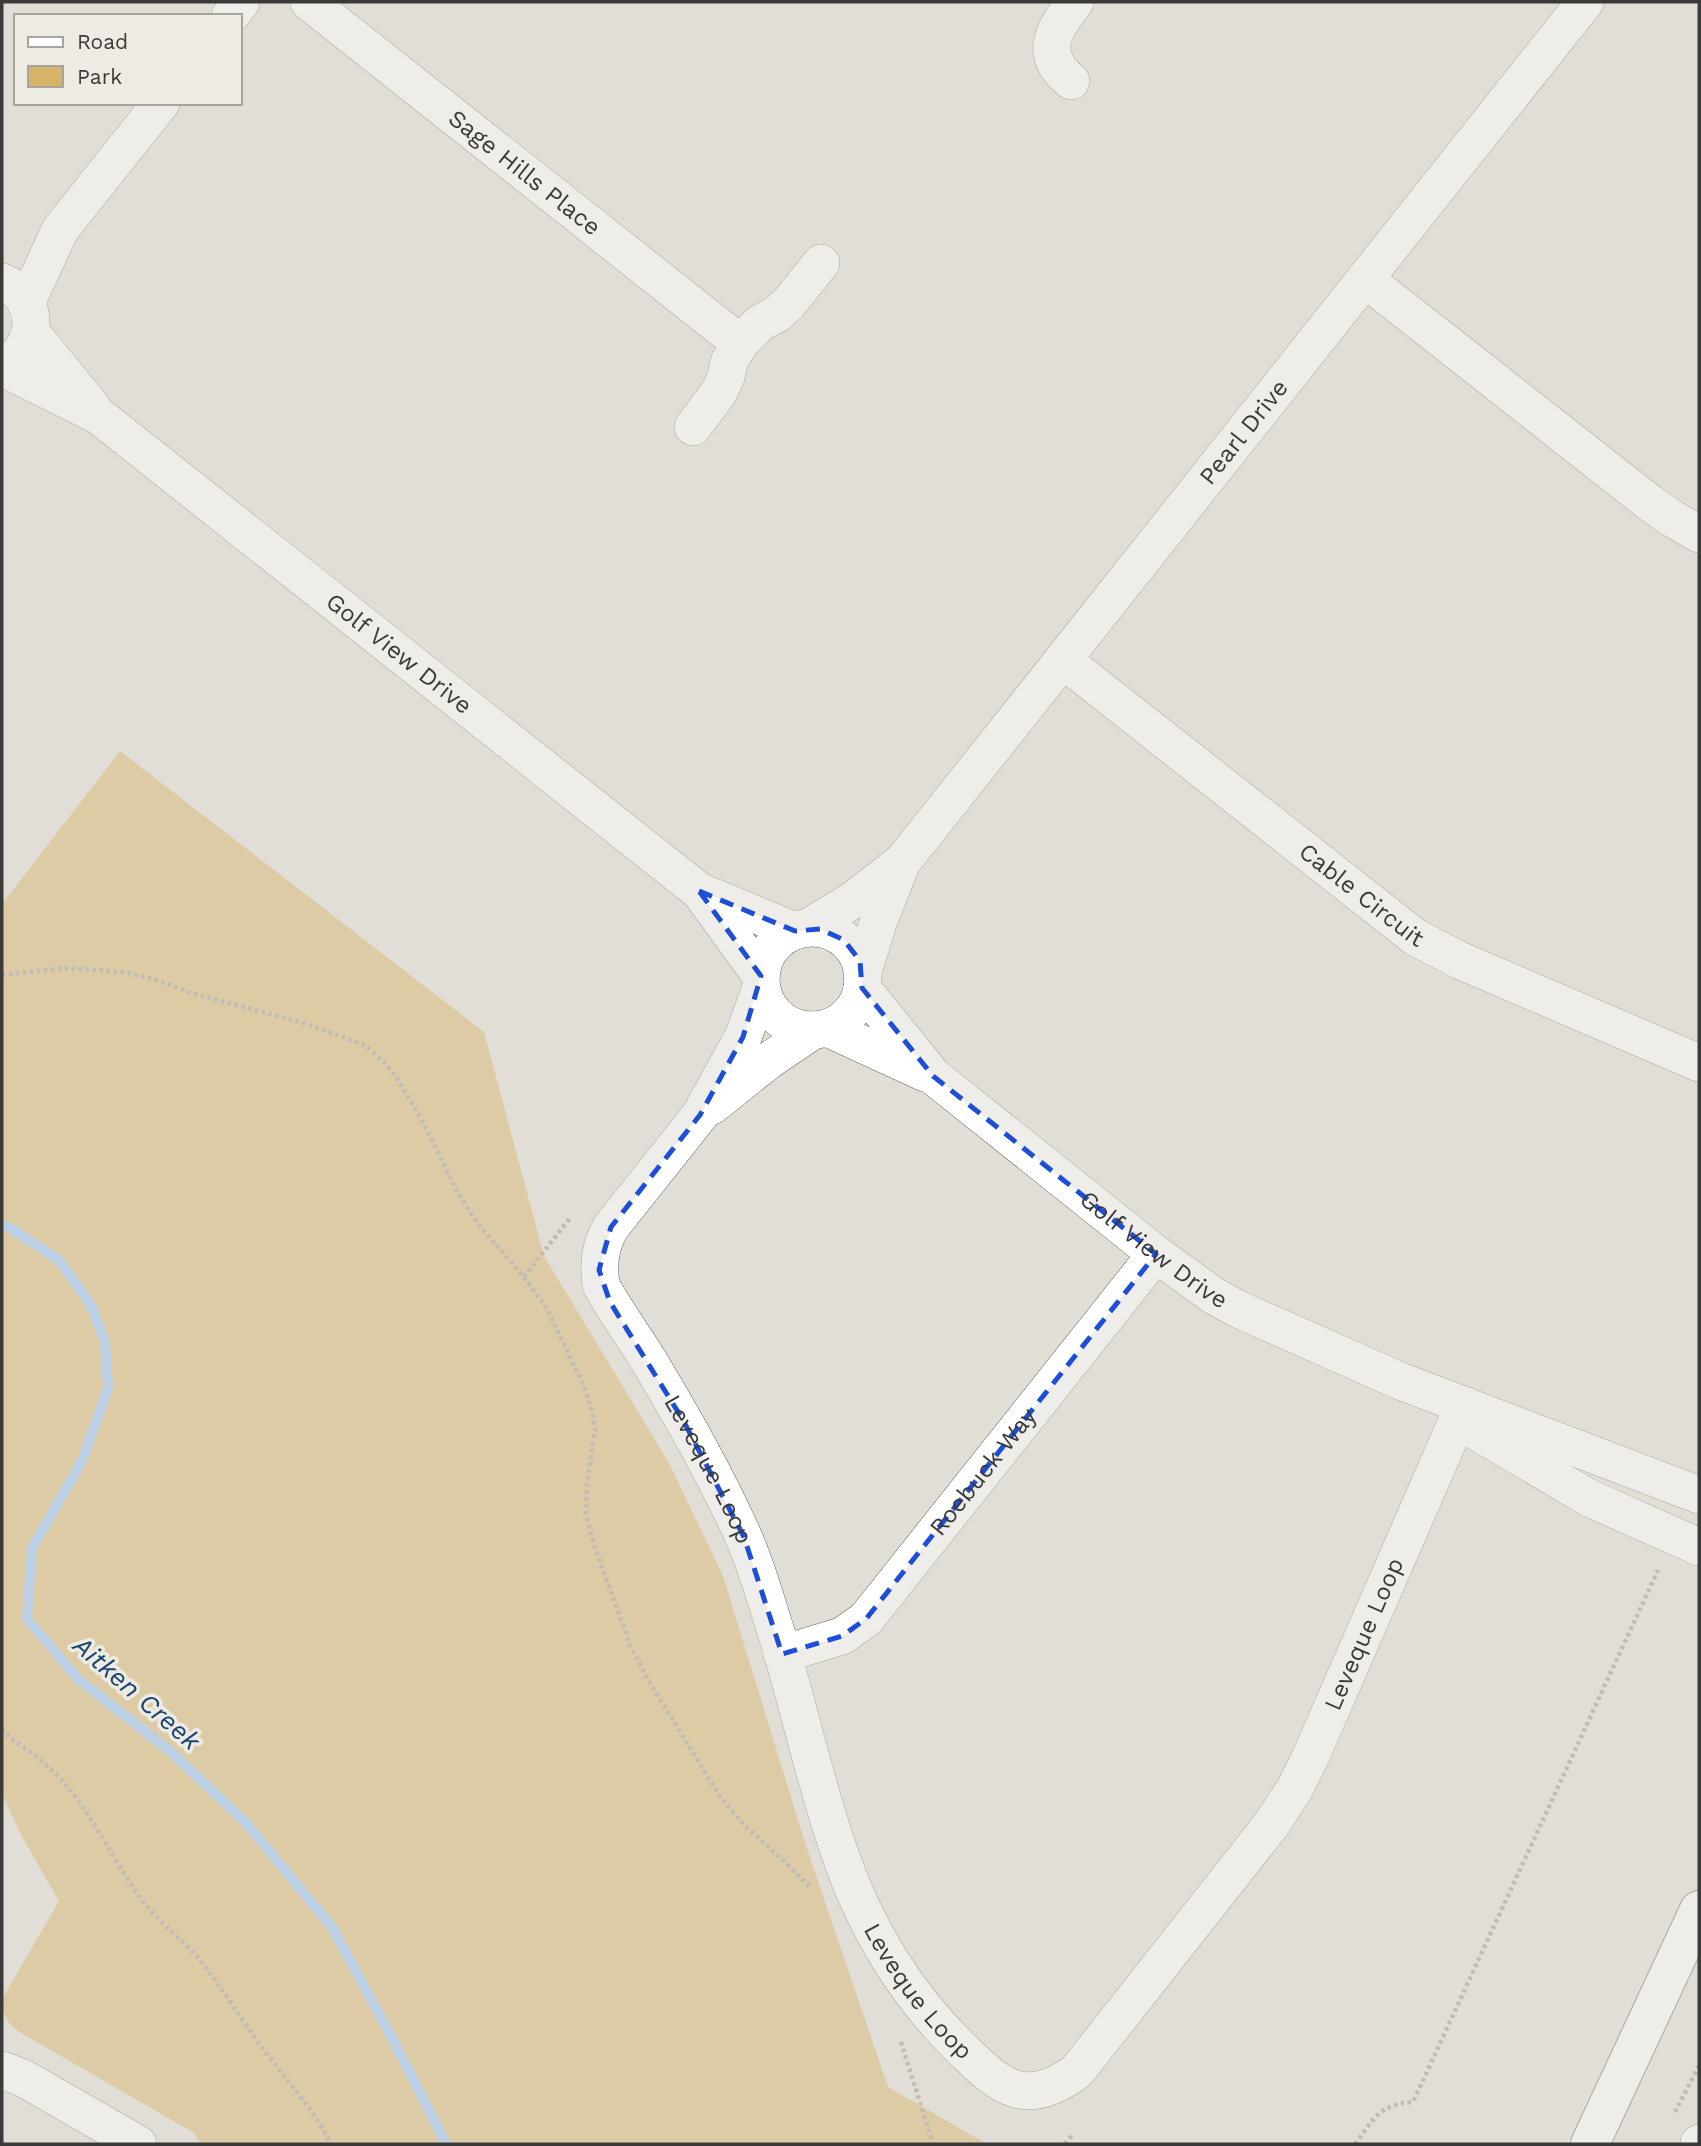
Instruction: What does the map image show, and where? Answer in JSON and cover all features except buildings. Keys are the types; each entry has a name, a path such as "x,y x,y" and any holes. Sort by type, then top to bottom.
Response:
{"main road":[{"path":"1590,2144 1699,1910"}],"street":[{"name":"Sage Hills Place","path":"309,2 740,343"},
{"name":"Pearl Drive","path":"801,930 853,900 903,861 1585,2"},
{"path":"1063,6 1051,54 1060,71 1071,80"},
{"path":"2,368 16,359 26,346 19,306 60,230 159,105"},
{"path":"2,272 60,230"},
{"path":"693,427 719,392 729,362 740,343 760,323 789,303 821,263"},
{"path":"1365,279 1650,503 1699,534"},
{"name":"Golf View Drive","path":"19,306 99,416"},
{"name":"Golf View Drive","path":"2,368 99,416 699,891 761,982"},
{"name":"Cable Circuit","path":"1063,660 1415,937 1459,960 1699,1063"},
{"name":"Pearl Drive","path":"862,981 878,923 903,861"},
{"name":"Golf View Drive","path":"699,891 801,930"},
{"path":"820,929 833,933 844,940 860,961 862,981 858,1001 840,1022 821,1029 802,1029 780,1019 771,1010 761,982 762,964 775,943 801,930 820,929"},
{"name":"Golf View Drive","path":"862,981 933,1076 1156,1254 1214,1296 1400,1381 1460,1413 1589,1498 1699,1547"},
{"name":"Leveque Loop","path":"761,982 743,1037 700,1115 611,1227 604,1240 600,1253 601,1285 683,1420 725,1499 758,1572 838,1851 857,1896 899,1974 951,2040 984,2072 1015,2089 1029,2091 1048,2089 1077,2071 1271,1825 1294,1790 1460,1413"},
{"name":"Golf View Drive","path":"821,1029 933,1076"},
{"name":"Leveque Loop","path":"700,1115 768,1061 821,1029"},
{"name":"Roebuck Way","path":"782,1654 842,1636 866,1619 1156,1254"},
{"name":"Golf View Drive","path":"1460,1413 1699,1495"},
{"path":"2,2070 23,2078 138,2144"}],"path":[{"path":"2,975 65,968 125,972 194,994 297,1021 346,1038 382,1059 397,1078 479,1225 524,1277 547,1309 584,1386 593,1413 595,1430 587,1482 586,1515 595,1548 631,1647 650,1683 721,1798 744,1825 783,1860 817,1898"},
{"path":"524,1277 574,1214"},
{"path":"1355,2144 1386,2107 1396,2103 1413,2102 1658,1569 1668,1574"},
{"path":"2,1729 64,1782 95,1825 134,1890 199,1959 260,2045 307,2104 331,2144"},
{"path":"900,2039 933,2144"},
{"path":"1670,2122 1699,2066"},
{"path":"1065,2144 1073,2134"}],"highlighted area":[{"path":"699,891 795,931 820,929 844,940 860,961 862,988 933,1076 1156,1254 866,1619 842,1636 782,1654 744,1537 683,1420 610,1302 599,1270 611,1227 700,1115 743,1037 761,976"}],"green space":[{"path":"120,751 484,1032 544,1256 669,1463 723,1576 806,1846 888,2087 987,2144 201,2144 194,2133 16,2030 6,2018 3,2009 5,1994 59,1901 20,1833 2,1794 2,904"}],"waterway":[{"name":"Aitken Creek","path":"2,1225 59,1260 91,1305 105,1342 108,1388 82,1461 32,1548 27,1619 78,1679 170,1751 245,1822 332,1927 446,2144"}]}
